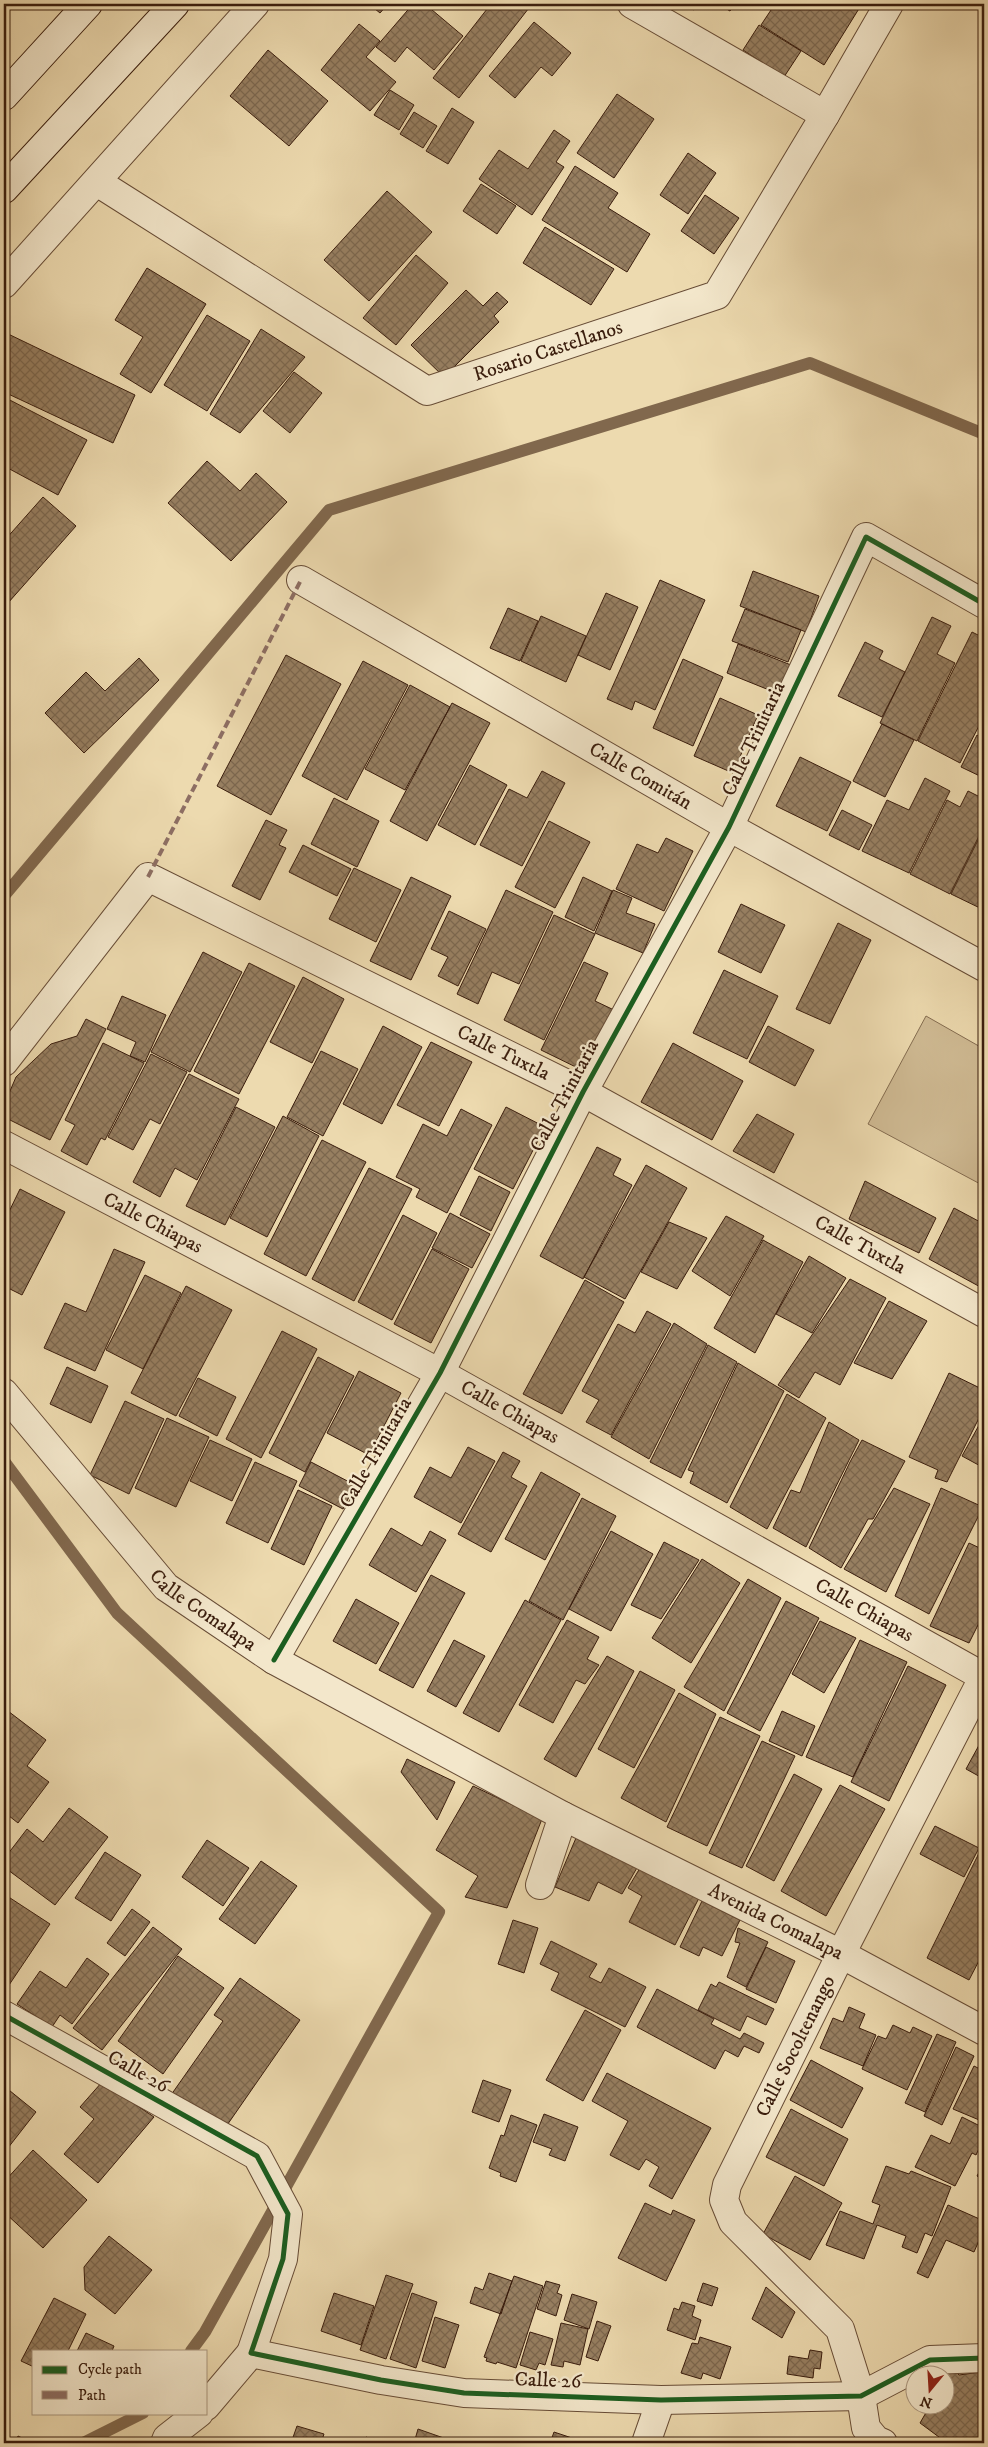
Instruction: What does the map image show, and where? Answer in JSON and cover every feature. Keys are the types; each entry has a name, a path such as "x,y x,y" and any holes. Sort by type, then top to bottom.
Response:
{"street":[{"path":"4,96 88,4"},
{"path":"4,189 175,4"},
{"path":"4,284 255,4"},
{"path":"632,4 826,115"},
{"name":"Rosario Castellanos","path":"97,182 427,391 717,295 826,115 889,4"},
{"name":"Calle Trinitaria","path":"274,1660 440,1373 583,1092 729,827 866,537 984,604"},
{"name":"Calle Comitán","path":"301,580 729,827 984,967"},
{"name":"Calle Tuxtla","path":"4,1062 148,877 583,1092 984,1313"},
{"name":"Calle Chiapas","path":"4,1145 440,1373 984,1677"},
{"name":"Calle Comalapa","path":"4,1393 166,1587 274,1660 563,1816"},
{"name":"Calle Socoltenango","path":"883,2443 876,2440 866,2428 862,2396 840,2329 733,2222 724,2200 727,2185 841,1954 984,1677"},
{"path":"540,1885 563,1816"},
{"name":"Avenida Comalapa","path":"563,1816 841,1954 984,2031"},
{"name":"Calle 26","path":"4,2015 257,2156 288,2214 283,2259 251,2353 381,2380 464,2393 661,2400 862,2396 930,2360 984,2358"},
{"path":"208,2404 251,2353"},
{"path":"646,2443 661,2400"},
{"path":"165,2443 167,2438 197,2414"}],"shaded area":[{"path":"926,1016 984,1049 984,1186 868,1124"}],"building":[{"path":"369,4 388,4 380,13"},
{"path":"413,4 425,4 463,36 434,70 407,47 395,62 376,47"},
{"path":"491,4 532,4 459,98 433,78"},
{"path":"685,4 698,4 694,10"},
{"path":"718,4 735,4 730,11"},
{"path":"775,4 855,4 860,7 824,65 761,25"},
{"path":"534,22 571,53 552,76 541,67 515,98 489,76"},
{"path":"359,24 380,41 366,57 396,82 370,111 321,70"},
{"path":"759,25 801,51 784,77 743,50"},
{"path":"268,50 328,101 289,146 230,96"},
{"path":"390,90 414,105 399,130 374,115"},
{"path":"617,94 654,119 614,178 577,153"},
{"path":"452,108 474,122 448,164 426,151"},
{"path":"414,112 437,126 423,148 400,134"},
{"path":"554,130 570,141 556,162 564,167 532,215 479,179 499,150 528,169"},
{"path":"688,153 716,173 688,214 660,195"},
{"path":"575,166 618,193 608,208 650,234 627,272 542,220"},
{"path":"481,184 516,206 497,234 463,211"},
{"path":"387,191 432,232 369,301 324,260"},
{"path":"705,195 739,218 714,254 681,231"},
{"path":"545,227 614,269 591,305 523,263"},
{"path":"416,255 448,283 396,345 363,318"},
{"path":"147,268 206,304 151,393 120,374 143,337 115,320"},
{"path":"466,290 483,306 497,292 508,302 494,316 499,322 444,377 411,345"},
{"path":"207,315 250,341 207,411 164,385"},
{"path":"261,329 305,357 240,433 210,414"},
{"path":"4,332 135,395 113,443 4,392"},
{"path":"294,372 322,393 290,433 263,411"},
{"path":"4,397 87,440 58,495 4,466"},
{"path":"207,461 240,491 256,473 287,502 231,561 168,503"},
{"path":"43,497 76,526 8,603 4,599 4,541"},
{"path":"753,571 819,596 806,632 740,606"},
{"path":"660,580 705,600 655,710 635,701 632,710 607,699"},
{"path":"606,593 638,607 610,670 578,655"},
{"path":"508,608 538,621 520,661 490,648"},
{"path":"745,609 801,630 788,662 732,641"},
{"path":"541,616 586,636 566,682 521,661"},
{"path":"932,617 951,626 937,654 955,663 917,741 880,723"},
{"path":"972,632 984,638 984,716 960,763 918,741"},
{"path":"865,642 883,651 879,659 905,672 882,717 838,696"},
{"path":"738,644 791,665 779,694 727,673"},
{"path":"286,655 341,684 271,815 217,786"},
{"path":"139,658 159,680 84,753 45,713 86,672 105,691"},
{"path":"683,659 723,677 693,746 653,728"},
{"path":"363,661 408,685 347,800 302,776"},
{"path":"410,685 450,707 405,790 365,769"},
{"path":"720,698 758,715 733,773 694,756"},
{"path":"452,703 490,723 427,841 390,821"},
{"path":"882,724 914,740 885,797 853,781"},
{"path":"977,735 984,739 984,778 961,767"},
{"path":"800,757 851,782 827,831 776,806"},
{"path":"470,765 507,785 475,845 438,825"},
{"path":"542,771 565,783 522,866 480,845 509,789 527,798"},
{"path":"925,778 950,791 909,873 862,851 887,800 909,810"},
{"path":"968,791 984,799 984,826 950,894 910,874 947,800 960,807"},
{"path":"334,798 379,821 357,867 311,844"},
{"path":"842,810 872,825 859,850 829,835"},
{"path":"266,820 287,830 279,845 286,848 260,900 232,886"},
{"path":"549,821 590,842 555,908 515,887"},
{"path":"984,828 984,910 951,894"},
{"path":"666,838 693,851 664,911 616,889 637,844 658,853"},
{"path":"303,845 351,869 337,896 289,872"},
{"path":"354,868 401,890 376,942 329,919"},
{"path":"411,877 451,896 411,980 370,961"},
{"path":"583,877 612,891 594,931 565,917"},
{"path":"506,890 553,912 519,984 492,972 478,1004 457,994"},
{"path":"613,890 632,898 626,913 655,924 643,953 595,933"},
{"path":"741,904 785,925 761,973 718,952"},
{"path":"449,911 486,929 458,986 438,976 448,957 431,949"},
{"path":"554,915 595,934 544,1040 504,1020"},
{"path":"838,923 871,940 830,1024 796,1009"},
{"path":"203,952 242,972 190,1072 151,1052"},
{"path":"584,962 608,973 595,1001 614,1010 584,1071 541,1050"},
{"path":"249,963 295,986 239,1094 194,1071"},
{"path":"724,970 778,996 747,1059 693,1033"},
{"path":"303,977 344,999 312,1063 270,1042"},
{"path":"122,996 166,1015 145,1062 130,1056 136,1042 107,1029"},
{"path":"86,1019 106,1029 50,1140 4,1117 4,1105 16,1077 51,1044 77,1036"},
{"path":"383,1026 422,1047 382,1124 343,1104"},
{"path":"768,1026 814,1050 795,1086 749,1062"},
{"path":"431,1042 472,1062 439,1126 397,1105"},
{"path":"103,1043 144,1063 105,1140 101,1138 87,1165 61,1151 75,1125 65,1120"},
{"path":"673,1043 743,1081 712,1140 641,1102"},
{"path":"321,1051 358,1069 323,1136 287,1117"},
{"path":"151,1054 187,1072 160,1124 150,1119 133,1150 108,1137"},
{"path":"189,1074 239,1099 197,1180 175,1168 160,1197 133,1182"},
{"path":"236,1107 275,1127 225,1225 186,1206"},
{"path":"506,1107 545,1127 513,1189 474,1169"},
{"path":"461,1109 492,1125 447,1213 416,1197 420,1189 396,1177 423,1124 447,1136"},
{"path":"757,1114 794,1134 774,1173 733,1151"},
{"path":"283,1116 319,1136 267,1237 230,1218"},
{"path":"322,1140 366,1162 306,1276 264,1254"},
{"path":"597,1147 621,1159 613,1175 632,1185 583,1279 540,1256"},
{"path":"646,1165 687,1188 625,1299 584,1277"},
{"path":"369,1168 412,1189 354,1301 312,1279"},
{"path":"479,1176 510,1192 491,1231 460,1215"},
{"path":"865,1181 936,1218 919,1253 849,1219"},
{"path":"20,1189 65,1212 22,1295 4,1286 4,1222"},
{"path":"954,1208 984,1224 984,1289 929,1259"},
{"path":"450,1213 490,1234 472,1268 432,1248"},
{"path":"403,1215 437,1233 392,1320 358,1302"},
{"path":"726,1216 764,1236 730,1296 692,1271"},
{"path":"669,1222 707,1238 677,1289 641,1272"},
{"path":"763,1240 803,1262 755,1353 714,1328"},
{"path":"114,1249 145,1262 95,1371 44,1348 65,1303 86,1312"},
{"path":"432,1249 469,1269 431,1343 394,1324"},
{"path":"809,1256 846,1278 812,1333 776,1314"},
{"path":"145,1275 181,1293 143,1369 106,1350"},
{"path":"850,1279 886,1298 840,1385 815,1372 799,1398 778,1385"},
{"path":"585,1280 624,1302 562,1414 523,1394"},
{"path":"186,1286 232,1310 176,1416 131,1393"},
{"path":"889,1301 927,1321 892,1379 854,1363"},
{"path":"647,1311 671,1324 611,1435 586,1422 599,1400 582,1391 618,1324 635,1333"},
{"path":"674,1323 707,1344 649,1459 611,1437"},
{"path":"282,1331 317,1349 261,1458 226,1439"},
{"path":"708,1345 737,1362 681,1478 650,1462"},
{"path":"318,1357 354,1376 305,1472 269,1453"},
{"path":"738,1363 784,1391 727,1503 690,1483 694,1472 688,1470"},
{"path":"67,1367 108,1386 91,1423 50,1404"},
{"path":"359,1371 401,1393 369,1455 327,1433"},
{"path":"949,1373 984,1390 984,1408 947,1482 935,1478 938,1470 909,1457"},
{"path":"198,1378 236,1397 217,1436 179,1416"},
{"path":"787,1394 826,1418 767,1529 730,1507"},
{"path":"125,1401 164,1419 129,1494 90,1475"},
{"path":"984,1416 984,1468 962,1456"},
{"path":"167,1418 209,1437 176,1507 135,1488"},
{"path":"829,1422 859,1440 806,1547 773,1528 791,1490 800,1493"},
{"path":"210,1440 252,1459 232,1501 190,1481"},
{"path":"862,1440 905,1461 873,1519 868,1519 841,1568 809,1548"},
{"path":"468,1447 495,1461 461,1523 414,1497 430,1467 451,1478"},
{"path":"503,1452 520,1461 511,1477 527,1486 491,1552 458,1534"},
{"path":"255,1462 297,1481 268,1543 226,1523"},
{"path":"311,1462 355,1485 343,1509 299,1486"},
{"path":"541,1472 580,1494 545,1560 505,1539"},
{"path":"894,1488 930,1504 886,1592 844,1569"},
{"path":"941,1488 983,1507 929,1614 895,1596"},
{"path":"298,1490 332,1506 304,1565 271,1549"},
{"path":"582,1498 616,1516 563,1620 529,1601"},
{"path":"391,1528 422,1546 430,1531 446,1540 416,1592 369,1565"},
{"path":"611,1531 653,1554 611,1631 569,1609"},
{"path":"664,1542 699,1560 661,1619 631,1605"},
{"path":"969,1543 984,1550 984,1613 969,1643 930,1626"},
{"path":"702,1559 740,1583 691,1663 652,1638"},
{"path":"431,1575 465,1593 413,1688 379,1670"},
{"path":"748,1579 781,1598 724,1711 684,1687"},
{"path":"356,1599 399,1623 376,1664 333,1641"},
{"path":"525,1600 561,1620 499,1732 463,1713"},
{"path":"786,1601 819,1618 760,1731 727,1713"},
{"path":"567,1620 599,1637 587,1659 599,1665 585,1684 576,1680 553,1723 519,1705"},
{"path":"820,1621 856,1638 824,1693 792,1674"},
{"path":"454,1640 485,1656 456,1707 427,1691"},
{"path":"860,1640 907,1662 853,1777 806,1757"},
{"path":"607,1656 634,1671 576,1777 544,1759"},
{"path":"908,1666 946,1685 889,1801 851,1782"},
{"path":"640,1671 675,1690 634,1768 598,1749"},
{"path":"679,1693 716,1714 666,1822 621,1798"},
{"path":"4,1708 46,1740 27,1766 49,1782 18,1823 4,1812"},
{"path":"782,1711 815,1726 802,1756 769,1741"},
{"path":"720,1717 760,1736 707,1846 667,1827"},
{"path":"984,1736 984,1779 966,1769"},
{"path":"762,1741 795,1756 742,1868 709,1853"},
{"path":"407,1759 455,1782 437,1820 401,1772"},
{"path":"794,1774 822,1789 774,1881 746,1866"},
{"path":"840,1785 885,1809 826,1916 781,1891"},
{"path":"473,1786 542,1819 507,1908 465,1897 478,1876 436,1850"},
{"path":"69,1808 108,1837 55,1905 4,1867 4,1859 27,1829 43,1842"},
{"path":"935,1826 979,1848 964,1877 920,1854"},
{"path":"576,1838 638,1866 622,1894 598,1882 589,1901 555,1887"},
{"path":"207,1840 249,1868 223,1906 182,1877"},
{"path":"980,1851 984,1853 984,1951 969,1980 927,1958"},
{"path":"105,1852 141,1875 111,1921 75,1898"},
{"path":"261,1861 297,1886 255,1944 219,1919"},
{"path":"640,1868 699,1898 675,1945 629,1922 642,1896 628,1888"},
{"path":"4,1894 50,1924 5,1991 4,1990"},
{"path":"702,1901 740,1920 722,1956 703,1947 699,1956 680,1947"},
{"path":"132,1909 150,1922 125,1956 107,1943"},
{"path":"513,1920 538,1928 524,1973 498,1964"},
{"path":"153,1927 182,1949 102,2050 73,2028"},
{"path":"738,1928 768,1942 746,1987 727,1977 740,1943 735,1942"},
{"path":"551,1941 597,1964 589,1977 601,1983 609,1968 646,1987 625,2027 551,1990 559,1973 540,1964"},
{"path":"766,1947 795,1961 776,2003 746,1989"},
{"path":"178,1956 224,1988 163,2074 118,2041"},
{"path":"87,1958 109,1974 72,2024 60,2015 52,2027 17,2004 40,1971 66,1988"},
{"path":"240,1978 300,2020 223,2131 171,2095 223,2021 214,2015"},
{"path":"719,1982 774,2009 766,2025 747,2016 740,2031 698,2010 711,1984 716,1987"},
{"path":"657,1989 714,2019 711,2024 740,2039 744,2033 764,2043 759,2053 744,2046 738,2057 725,2050 715,2069 637,2027"},
{"path":"849,2007 865,2014 859,2028 876,2035 863,2066 820,2048 833,2018 843,2022"},
{"path":"585,2010 621,2030 583,2101 546,2080"},
{"path":"893,2025 910,2033 913,2027 932,2036 907,2090 862,2069 878,2036 886,2039"},
{"path":"937,2034 956,2042 925,2112 905,2103"},
{"path":"956,2047 974,2056 942,2125 924,2116"},
{"path":"811,2060 863,2088 842,2128 790,2100"},
{"path":"974,2066 984,2071 984,2122 953,2109"},
{"path":"607,2073 711,2128 672,2199 649,2186 659,2167 646,2159 639,2170 610,2155 628,2121 592,2101"},
{"path":"483,2080 511,2090 499,2122 472,2112"},
{"path":"102,2082 154,2117 98,2183 64,2154 94,2119 80,2107"},
{"path":"4,2086 36,2112 4,2153"},
{"path":"791,2109 848,2139 824,2186 766,2157"},
{"path":"544,2114 578,2127 565,2161 549,2155 552,2149 533,2142"},
{"path":"511,2115 537,2125 516,2182 500,2176 501,2173 489,2168 501,2135 504,2136"},
{"path":"962,2117 984,2128 984,2138 976,2155 972,2153 955,2186 915,2167 931,2135 950,2144"},
{"path":"984,2144 984,2157 979,2154"},
{"path":"33,2150 87,2200 43,2248 4,2212 4,2182"},
{"path":"984,2163 984,2181 977,2176"},
{"path":"886,2166 909,2174 911,2171 951,2187 932,2236 925,2233 917,2253 902,2247 906,2236 877,2225 864,2259 826,2245 840,2211 873,2224 880,2205 872,2202"},
{"path":"795,2176 842,2203 810,2260 763,2234"},
{"path":"645,2203 671,2215 673,2210 695,2220 666,2281 618,2258"},
{"path":"948,2205 984,2221 984,2229 974,2252 946,2240 928,2278 917,2273"},
{"path":"109,2236 152,2270 115,2314 85,2290 84,2267"},
{"path":"489,2273 512,2281 501,2314 470,2303 475,2287 483,2290"},
{"path":"386,2275 413,2284 386,2359 360,2350"},
{"path":"514,2276 543,2286 516,2368 497,2362 496,2364 486,2361 487,2358 484,2357"},
{"path":"546,2281 560,2285 557,2293 562,2295 556,2316 537,2309"},
{"path":"703,2283 718,2288 712,2306 697,2301"},
{"path":"766,2287 795,2312 782,2338 752,2319"},
{"path":"334,2293 374,2306 361,2345 321,2331"},
{"path":"412,2293 437,2302 416,2368 390,2359"},
{"path":"572,2294 597,2302 589,2329 564,2320"},
{"path":"54,2298 86,2314 68,2350 32,2350 32,2366 21,2361"},
{"path":"682,2302 695,2306 692,2316 701,2320 695,2340 667,2330 674,2308 679,2310"},
{"path":"435,2317 459,2325 445,2368 422,2361"},
{"path":"597,2321 611,2326 598,2361 586,2357"},
{"path":"561,2323 588,2329 580,2365 564,2361 563,2367 551,2365"},
{"path":"530,2332 553,2339 545,2365 539,2363 536,2370 520,2365"},
{"path":"86,2333 114,2346 112,2350 78,2350"},
{"path":"700,2337 731,2347 720,2379 703,2373 701,2379 681,2373 692,2343 698,2344"},
{"path":"810,2350 822,2352 820,2369 814,2368 813,2378 787,2374 789,2356 808,2359"},
{"path":"984,2365 984,2443 947,2443 920,2423 925,2414 956,2414 956,2371 959,2375 981,2372"},
{"path":"297,2426 324,2434 321,2443 291,2443"},
{"path":"418,2429 458,2443 414,2443"},
{"path":"554,2432 587,2443 550,2443"},
{"path":"4,2436 10,2440 8,2443 4,2443"},
{"path":"18,2436 32,2443 15,2443"},
{"path":"366,2437 384,2443 363,2443"}],"waterway":[{"path":"4,896 329,510 810,363 984,434"},
{"path":"4,1461 117,1613 439,1912 205,2332 192,2350"},
{"path":"83,2443 141,2414"}],"marked path":[{"path":"148,877 301,580"}],"cycle path":[{"path":"274,1660 440,1373 583,1092 729,827 866,537 984,604"},
{"path":"4,2015 257,2156 288,2214 283,2259 251,2353 381,2380 464,2393 661,2400 861,2396 930,2360 984,2358"}]}
